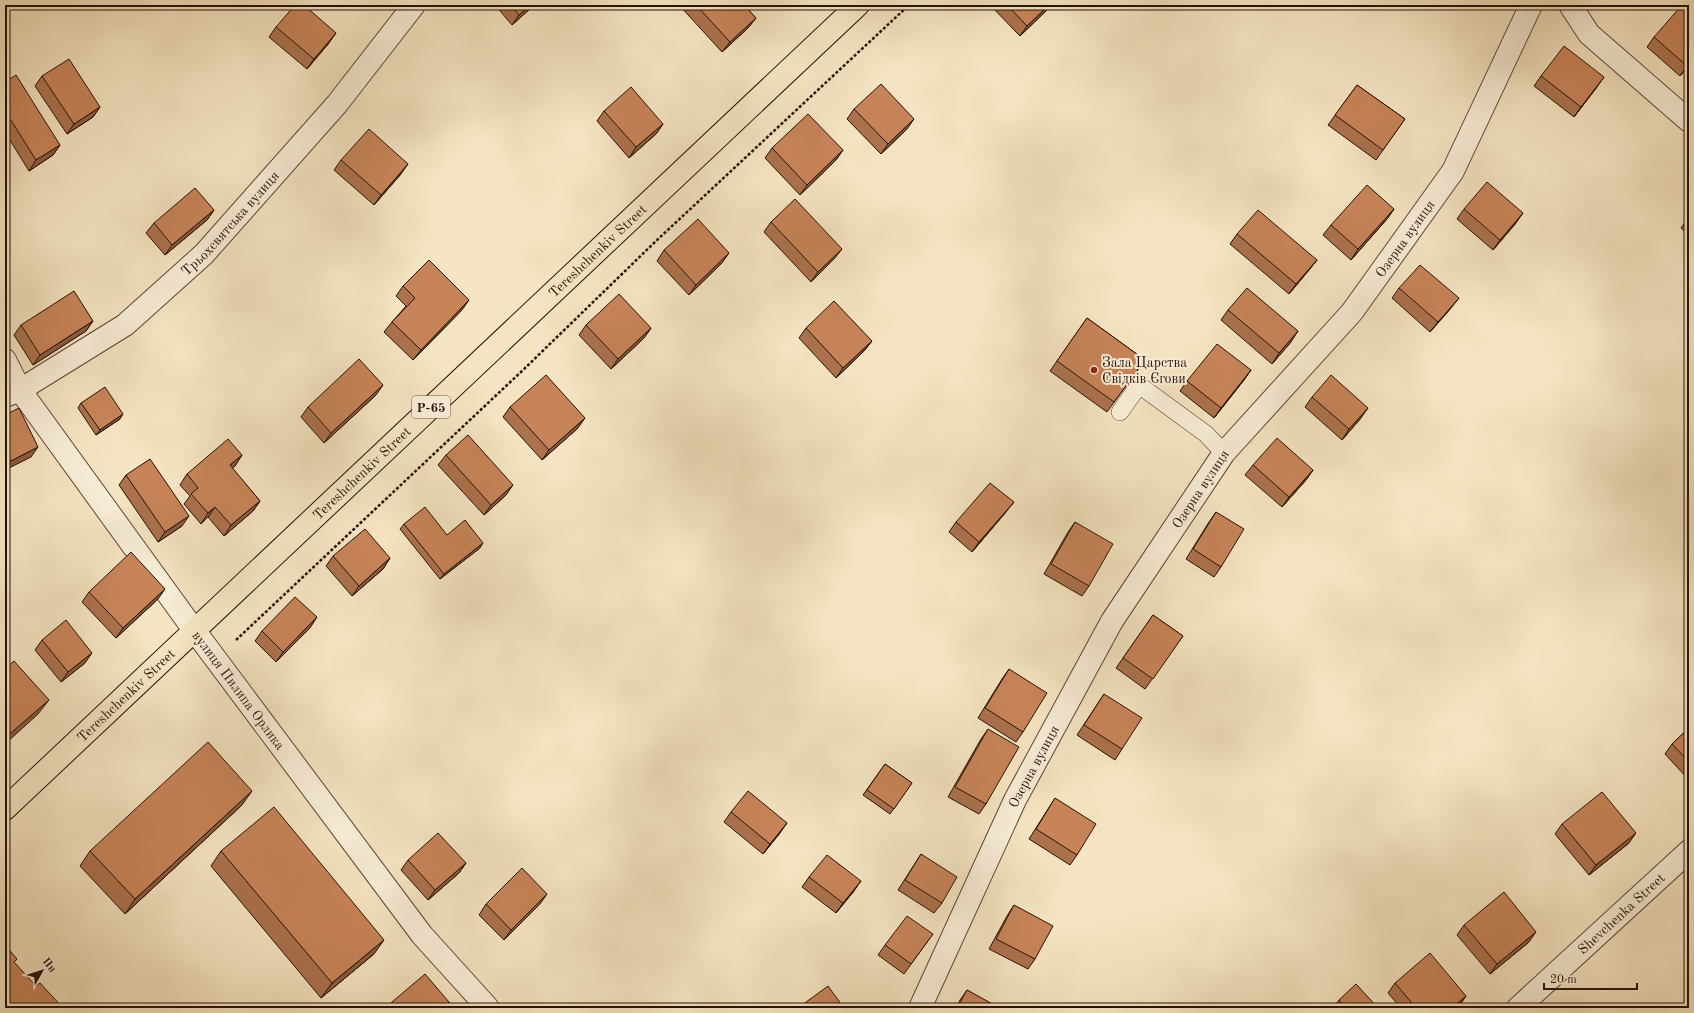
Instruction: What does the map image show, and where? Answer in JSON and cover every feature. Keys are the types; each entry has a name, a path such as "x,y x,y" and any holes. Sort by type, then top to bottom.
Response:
{"main road":[{"name":"Tereshchenkiv Street","path":"5,809 858,5"}],"street":[{"name":"Трьохсвятська вулиця","path":"13,393 125,326 204,254 337,104 414,5"},
{"name":"Озерна вулиця","path":"920,1008 1015,800 1112,621 1224,453 1352,312 1453,171 1531,5"},
{"path":"1570,5 1589,34 1689,121"},
{"name":"вулиця Пилипа Орлика","path":"5,360 13,393 194,630 422,935 488,1008"},
{"name":"Shevchenka Street","path":"1518,1008 1689,851"}],"lane":[{"path":"1120,412 1140,384 1206,434 1224,453"}],"path":[{"path":"234,642 522,371 656,241 909,5"}],"building":[{"path":"295,5 304,5 336,33 314,59 276,27"},
{"path":"511,5 530,5 519,15"},
{"path":"696,5 744,5 756,18 730,42"},
{"path":"1007,5 1049,5 1027,26"},
{"path":"1682,5 1689,11 1689,63 1687,66 1654,37"},
{"path":"1564,46 1604,77 1581,107 1541,76"},
{"path":"69,59 100,107 74,124 42,76"},
{"path":"16,75 60,145 36,160 5,111 5,82"},
{"path":"881,84 914,119 888,144 854,109"},
{"path":"1357,85 1405,119 1383,150 1335,115"},
{"path":"631,87 663,124 636,147 604,111"},
{"path":"808,114 843,150 807,185 772,148"},
{"path":"369,129 408,164 381,195 341,160"},
{"path":"1487,182 1523,213 1500,240 1464,209"},
{"path":"1367,185 1394,209 1358,249 1331,225"},
{"path":"195,188 214,210 172,245 154,223"},
{"path":"795,199 842,249 818,272 771,222"},
{"path":"1258,210 1317,260 1296,284 1237,234"},
{"path":"698,219 729,253 696,285 664,250"},
{"path":"429,260 469,300 421,350 392,322 415,298 403,286"},
{"path":"1420,265 1459,298 1438,322 1399,288"},
{"path":"1247,288 1298,331 1279,353 1228,310"},
{"path":"74,291 93,321 40,355 21,325"},
{"path":"619,294 651,328 618,359 586,325"},
{"path":"834,301 872,341 843,368 806,328"},
{"name":"Зала Царства Свідків Єгови","path":"1087,318 1145,360 1114,402 1057,361"},
{"path":"1217,344 1251,370 1221,408 1187,381"},
{"path":"359,359 383,385 331,433 308,407"},
{"path":"546,375 585,418 549,450 510,407"},
{"path":"1331,375 1368,408 1349,429 1312,397"},
{"path":"105,387 123,414 100,430 81,403"},
{"path":"19,408 38,447 5,464 5,415"},
{"path":"468,435 513,485 491,505 446,455"},
{"path":"1277,438 1313,470 1289,497 1253,465"},
{"path":"228,439 242,455 230,465 260,501 231,525 215,507 208,513 191,494 198,488 187,474"},
{"path":"150,459 189,516 165,532 126,475"},
{"path":"990,483 1014,502 979,542 956,522"},
{"path":"425,507 447,535 465,520 483,543 444,574 404,524"},
{"path":"1216,512 1244,529 1221,567 1193,549"},
{"path":"1075,522 1113,544 1089,586 1051,564"},
{"path":"365,529 390,558 359,586 333,556"},
{"path":"131,552 165,589 123,628 89,592"},
{"path":"295,597 317,617 283,652 262,631"},
{"path":"1153,615 1183,636 1153,679 1123,658"},
{"path":"66,620 92,653 68,672 42,640"},
{"path":"14,661 49,700 5,738 5,669"},
{"path":"1009,669 1047,693 1023,732 985,708"},
{"path":"1104,694 1142,718 1122,749 1084,725"},
{"path":"1689,728 1689,762 1672,744"},
{"path":"988,729 1019,747 986,804 955,787"},
{"path":"208,742 252,791 135,899 90,851"},
{"path":"885,764 912,783 894,809 867,790"},
{"path":"748,791 787,823 770,844 731,812"},
{"path":"1602,792 1636,833 1596,865 1562,824"},
{"path":"1055,798 1096,824 1077,855 1036,829"},
{"path":"274,807 384,940 332,983 221,851"},
{"path":"438,833 466,863 435,890 408,860"},
{"path":"921,854 957,877 942,903 905,880"},
{"path":"827,855 861,881 843,903 809,877"},
{"path":"522,868 547,894 511,930 486,904"},
{"path":"1504,892 1536,932 1497,964 1464,925"},
{"path":"1014,905 1053,926 1035,959 996,939"},
{"path":"907,916 933,934 911,964 885,945"},
{"path":"5,945 17,959 14,962 36,986 40,983 63,1008 5,1008"},
{"path":"1430,953 1466,996 1452,1008 1416,1008 1395,983"},
{"path":"425,974 454,1008 385,1008"},
{"path":"1356,984 1378,1008 1346,1008 1339,1000"},
{"path":"828,986 844,1008 798,1008"},
{"path":"967,990 998,1007 998,1008 957,1008"}],"place":[{"name":"Зала Царства Свідків Єгови","path":"1094,370"}]}
